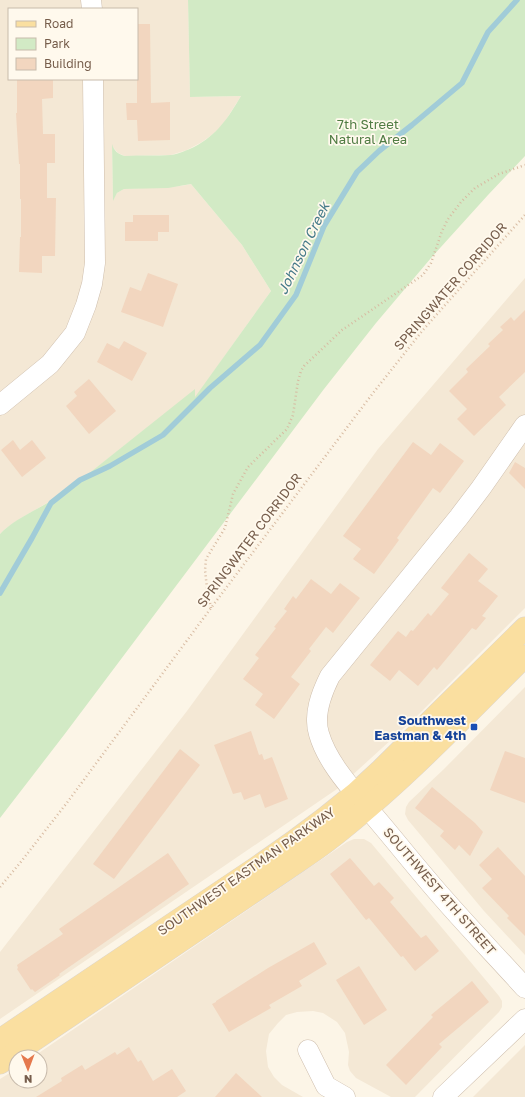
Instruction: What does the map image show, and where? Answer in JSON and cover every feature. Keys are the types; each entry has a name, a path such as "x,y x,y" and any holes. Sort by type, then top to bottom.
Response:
{"main road":[{"name":"SOUTHWEST EASTMAN PARKWAY","path":"0,1063 287,870 326,842 362,800 387,765 525,628"},
{"name":"SOUTHWEST EASTMAN PARKWAY","path":"0,1040 293,842 325,818 362,800 413,767 525,656"}],"street":[{"path":"0,405 50,364 75,333 86,305 92,284 95,263 93,80"},
{"name":"SOUTHWEST 4TH STREET","path":"525,425 468,506 330,676 319,701 317,720 322,743 336,770 443,898 525,988"},
{"path":"443,1097 525,1019"},
{"path":"308,1050 326,1086 345,1097"}],"path":[{"path":"211,608 207,588 206,559 222,535 234,494 248,467 288,429 293,415 298,381 304,366 342,330 423,275 431,263 442,231 448,219 461,202 476,188 499,174 525,165"},
{"name":"SPRINGWATER CORRIDOR","path":"0,887 66,804 373,392 423,330 525,215"}],"shaded area":[{"path":"0,0 188,0 190,97 241,96 222,126 202,142 187,150 171,155 125,156 118,153 112,146 113,200 117,193 124,189 181,186 191,184 242,245 271,291 195,398 195,390 58,498 21,518 0,534"},
{"path":"525,278 525,608 414,719 337,789 0,1019 0,952 187,711 378,449"},
{"path":"525,687 525,955 484,911 408,820 405,814 406,807 409,802 444,769"},
{"path":"354,839 364,839 371,843 502,1001 502,1007 499,1012 415,1097 391,1097 356,1078 350,1071 348,1065 349,1052 345,1033 337,1022 323,1013 313,1011 297,1012 286,1015 269,1034 266,1051 268,1067 274,1077 282,1085 303,1097 0,1097 0,1079 8,1074 8,1089 48,1089 48,1049 45,1049 347,842"},
{"path":"525,1045 525,1097 473,1097"}],"green space":[{"name":"7th Street Natural Area","path":"188,0 525,0 525,156 431,258 376,323 324,389 0,818 0,534 19,519 58,498 195,389 195,397 271,291 242,245 191,184 168,188 124,189 117,193 113,201 112,144 117,152 125,156 171,155 183,152 202,142 216,131 241,96 190,97"}],"building":[{"path":"138,24 150,24 151,103 170,102 170,140 138,141 137,120 127,120 126,103 137,103"},
{"path":"17,80 53,80 53,98 42,99 43,134 55,134 55,163 47,163 47,198 56,198 55,256 42,256 42,273 19,272 21,199"},
{"path":"133,215 169,215 169,232 158,232 158,241 125,241 125,222 133,222"},
{"path":"148,273 178,284 163,327 121,312 130,287 141,291"},
{"path":"525,310 525,372 499,397 506,405 474,436 457,419 467,409 449,391 468,372 466,369 490,346 488,344 503,330 500,327 511,317 514,321"},
{"path":"124,341 147,353 132,381 97,362 107,343 119,349"},
{"path":"89,379 116,411 89,434 66,406 77,396 74,392"},
{"path":"13,440 20,450 32,440 46,458 22,477 1,450"},
{"path":"413,442 431,455 440,443 464,461 440,493 433,488 397,538 399,540 374,574 353,559 361,549 343,536"},
{"path":"515,462 525,468 525,489 509,473"},
{"path":"469,553 488,569 478,581 498,596 482,616 486,618 476,630 472,628 437,670 434,667 418,686 399,670 390,681 370,665 398,631 406,637 428,613 431,616 449,594 441,588"},
{"path":"311,579 331,594 340,583 360,598 333,633 326,627 309,649 311,651 291,677 300,684 274,719 255,705 263,694 243,679 259,658 255,655 287,611 284,609 293,596 296,599"},
{"path":"251,731 259,755 262,754 264,760 272,757 288,799 265,808 260,794 244,800 241,792 233,794 214,745"},
{"path":"180,749 200,765 114,879 93,864"},
{"path":"505,751 525,758 525,803 490,790"},
{"path":"432,787 475,823 483,832 470,856 459,845 455,850 440,836 444,831 415,808"},
{"path":"498,847 525,876 525,936 507,918 509,916 482,888 492,879 479,865"},
{"path":"168,853 189,884 35,992 32,989 31,990 17,969 17,965 63,934 59,929"},
{"path":"350,858 374,886 379,882 394,898 390,902 421,938 426,935 439,951 415,971 403,956 401,957 369,918 366,920 330,874"},
{"path":"314,942 327,964 299,981 302,986 269,1005 271,1008 229,1032 212,1004 268,968"},
{"path":"359,966 387,1010 364,1025 336,980"},
{"path":"472,981 489,1002 439,1044 442,1047 406,1085 386,1065 433,1017 431,1015"},
{"path":"129,1047 138,1062 141,1060 153,1081 172,1069 186,1091 177,1097 36,1097 62,1081 61,1078 82,1065 85,1070 115,1052 117,1055"},
{"path":"236,1073 262,1097 215,1097"}],"waterway":[{"name":"Johnson Creek","path":"0,593 51,503 80,480 110,466 163,435 210,388 260,345 296,295 324,226 357,172 379,151 462,83 488,32 517,0"}],"place":[{"name":"Southwest Eastman & 4th","path":"474,727"}]}
